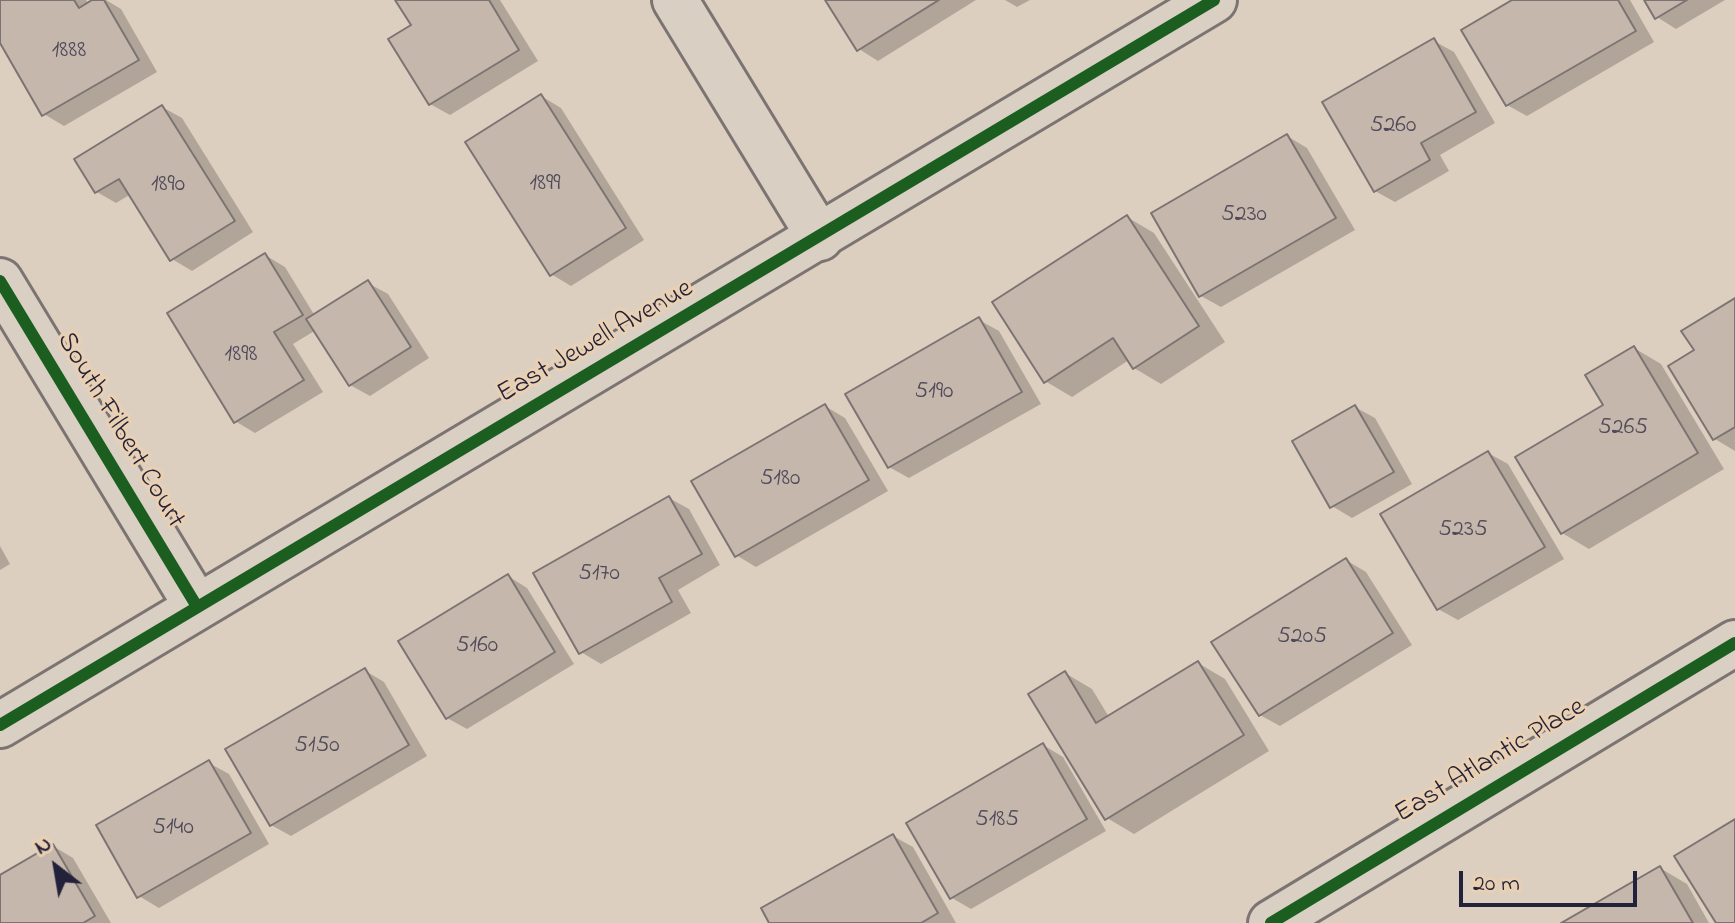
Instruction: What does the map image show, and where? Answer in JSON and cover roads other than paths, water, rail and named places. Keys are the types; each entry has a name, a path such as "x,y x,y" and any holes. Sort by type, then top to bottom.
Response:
{"street":[{"path":"675,0 820,238"},
{"name":"East Jewell Avenue","path":"0,725 196,605 820,238 1214,0"},
{"name":"South Filbert Court","path":"0,281 196,605"},
{"name":"East Atlantic Place","path":"1271,923 1735,643"}]}
